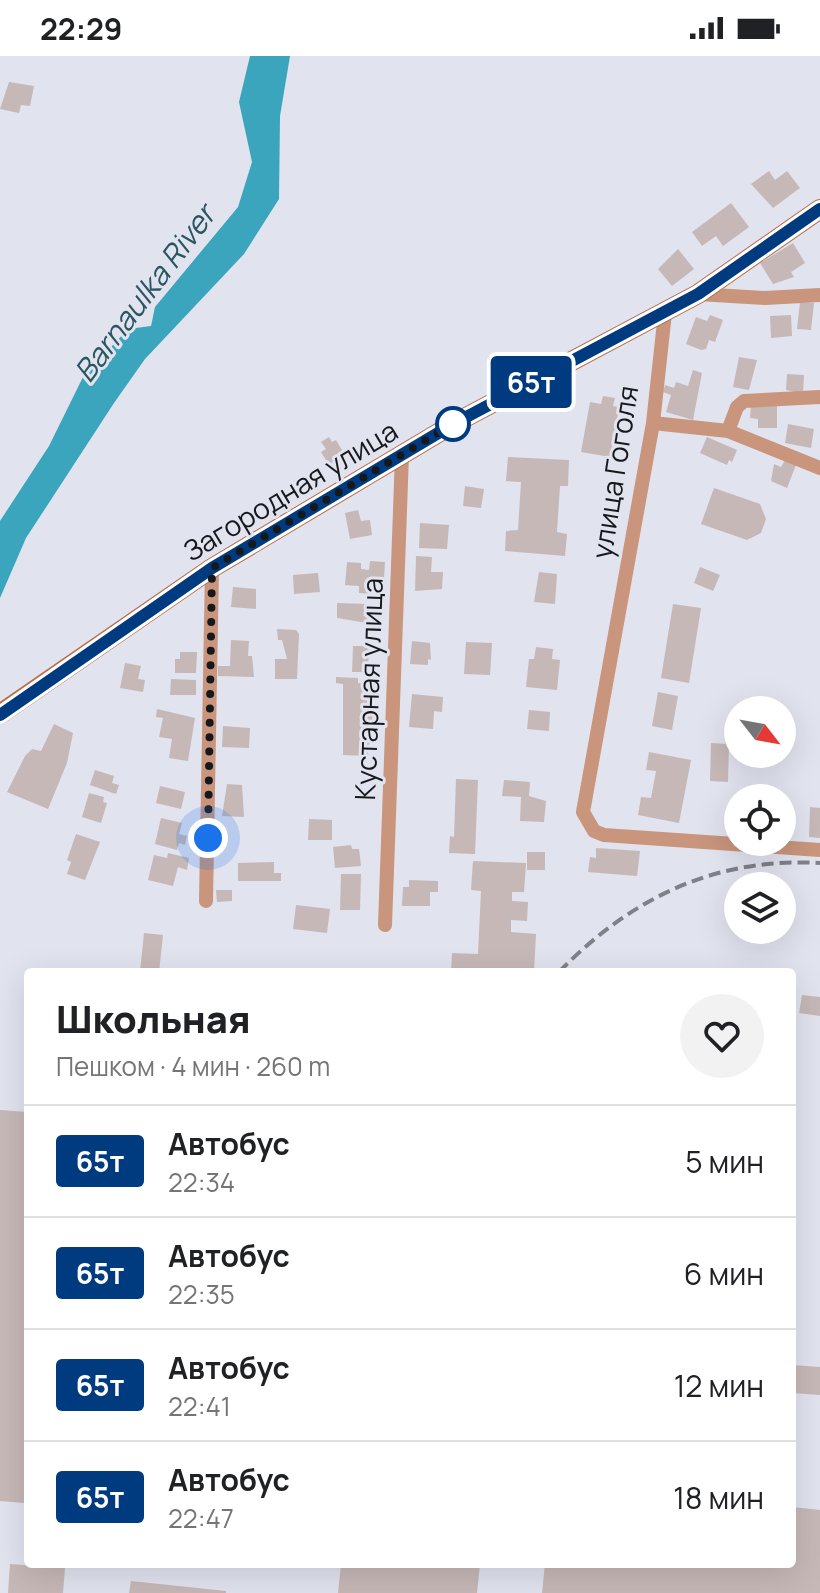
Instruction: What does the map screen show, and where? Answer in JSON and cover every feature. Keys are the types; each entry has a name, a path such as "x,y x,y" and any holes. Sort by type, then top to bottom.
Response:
{"main road":[{"path":"665,313 698,294 820,209"},
{"name":"Загородная улица","path":"0,714 212,568 402,455 665,313"}],"street":[{"path":"698,294 820,295"},
{"name":"улица Гоголя","path":"665,313 653,423 604,709 583,797 583,812 594,831 604,835 820,850"},
{"path":"728,431 737,407 744,401 820,397"},
{"path":"653,423 728,431 820,468"},
{"name":"Кустарная улица","path":"385,925 402,455"},
{"path":"206,901 212,568"}],"water":[{"path":"250,56 290,56 280,116 279,199 244,254 145,359 114,403 26,538 0,598 0,521 49,446 83,377 128,329 151,326 155,307 238,207 252,162 239,102"}],"building":[{"path":"9,82 34,86 30,106 21,105 19,113 0,109"},
{"path":"769,171 775,180 787,171 800,188 773,208 751,184"},
{"path":"731,203 749,227 723,246 716,236 702,246 692,232"},
{"path":"793,243 805,263 791,272 794,277 773,284 760,263"},
{"path":"678,249 694,269 672,286 658,269"},
{"path":"800,302 814,303 811,330 797,329"},
{"path":"710,315 723,320 715,342 709,340 706,349 701,350 686,344 696,317 707,321"},
{"path":"791,315 792,336 771,338 770,316"},
{"path":"739,357 757,360 749,390 733,387"},
{"path":"693,370 702,373 693,420 666,412 671,395 663,392 665,385 674,388 676,382 688,386"},
{"path":"787,374 804,375 803,394 786,390"},
{"path":"603,396 615,398 613,406 619,407 610,457 581,452 590,402 601,404"},
{"path":"751,405 777,405 777,428 758,428 758,419 750,418"},
{"path":"788,424 814,429 811,448 785,443"},
{"path":"329,437 332,442 336,440 345,455 329,465 321,452 326,449 321,442"},
{"path":"707,437 737,450 732,462 729,460 727,465 700,453"},
{"path":"508,457 569,460 568,486 560,486 557,532 567,534 565,556 505,551 506,531 518,530 521,482 506,481"},
{"path":"785,460 796,465 787,488 771,481 774,464 781,467"},
{"path":"465,486 484,489 481,508 463,506"},
{"path":"714,488 760,504 766,519 761,533 747,540 701,524"},
{"path":"358,510 361,521 370,520 372,535 350,539 345,513"},
{"path":"420,523 449,525 447,549 419,548"},
{"path":"416,556 432,557 431,572 443,572 442,589 415,591"},
{"path":"370,561 385,562 384,579 373,578 372,594 359,593 359,586 345,585 347,562 361,563 361,569 369,570"},
{"path":"700,567 720,575 713,591 694,583"},
{"path":"539,572 557,574 555,604 534,602"},
{"path":"318,573 320,592 294,594 293,575"},
{"path":"233,587 256,589 256,609 231,607"},
{"path":"337,603 368,604 367,623 337,618"},
{"path":"673,604 701,608 689,683 661,678"},
{"path":"277,629 296,630 299,634 297,679 275,679 275,659 287,659 282,640 278,640"},
{"path":"231,640 249,641 248,656 252,656 254,677 218,676 218,666 230,666"},
{"path":"412,641 430,643 431,660 428,659 428,665 410,664"},
{"path":"466,642 492,643 490,675 464,674"},
{"path":"353,646 369,646 368,672 352,672"},
{"path":"536,647 553,649 552,659 560,660 557,690 526,687 529,659 534,659"},
{"path":"180,652 197,652 196,673 175,673 175,659 180,659"},
{"path":"125,663 141,666 138,679 145,680 143,692 120,688"},
{"path":"336,677 358,678 358,683 376,684 368,756 343,755 343,684 336,683"},
{"path":"171,679 196,680 196,695 170,695"},
{"path":"658,692 678,696 672,730 652,726"},
{"path":"412,694 443,697 442,712 434,711 433,729 409,727"},
{"path":"157,709 195,718 188,761 169,758 172,739 159,737 163,718 156,717"},
{"path":"529,710 550,712 549,731 527,729"},
{"path":"54,724 73,733 67,763 48,809 7,792 25,756 32,749 41,751"},
{"path":"223,726 250,728 249,748 222,747"},
{"path":"711,743 724,744 724,768 728,768 728,782 710,781"},
{"path":"649,752 691,760 679,823 638,815 641,797 651,798 656,771 646,770"},
{"path":"95,770 114,776 112,783 119,785 116,794 90,785"},
{"path":"456,779 478,780 475,854 449,853 450,836 454,837"},
{"path":"504,780 530,782 529,796 546,801 544,822 520,821 521,797 502,796"},
{"path":"227,784 242,785 244,817 222,816"},
{"path":"160,786 185,792 181,809 156,803"},
{"path":"89,793 104,797 103,802 107,803 101,823 82,817"},
{"path":"810,807 820,808 820,838 809,837"},
{"path":"161,818 182,823 179,834 187,836 185,845 179,843 177,850 155,844"},
{"path":"309,819 332,820 332,840 308,840"},
{"path":"76,834 100,842 85,880 67,874 71,862 67,860"},
{"path":"351,845 352,849 359,849 361,866 335,868 333,847"},
{"path":"596,848 640,851 637,876 588,872 590,857 596,858"},
{"path":"527,852 545,852 545,870 527,870"},
{"path":"168,853 189,858 187,870 178,867 173,886 148,880 154,855 167,858"},
{"path":"473,861 526,863 524,892 512,892 512,901 528,902 527,921 511,920 511,932 536,934 534,968 451,968 452,953 478,954 481,891 471,890"},
{"path":"274,862 274,873 281,873 281,881 238,881 238,863"},
{"path":"341,874 361,874 360,910 340,910"},
{"path":"409,880 438,881 438,892 430,892 430,906 402,906 403,887 409,887"},
{"path":"216,890 232,890 232,901 217,902"},
{"path":"296,905 330,909 327,933 293,929"},
{"path":"144,933 163,935 159,968 140,968"},
{"path":"802,995 820,997 820,1016 799,1013"},
{"path":"0,1110 24,1112 24,1503 0,1501"},
{"path":"796,1365 820,1367 820,1395 796,1393"},
{"path":"796,1507 820,1510 820,1593 542,1593 545,1568 796,1568"},
{"path":"10,1564 24,1565 24,1568 65,1568 63,1593 8,1593"},
{"path":"341,1568 480,1568 477,1593 338,1593"},
{"path":"131,1581 226,1591 226,1593 129,1593"}],"railway":[{"path":"563,968 615,923 677,888 710,875 745,867 820,863"}],"bus line":[{"name":"65т","path":"0,715 212,568 455,423 698,294 820,209"}],"route":[{"path":"208,838 213,682 212,568 453,424"}],"water label":[{"name":"Barnaulka River","path":"144,293"}]}
